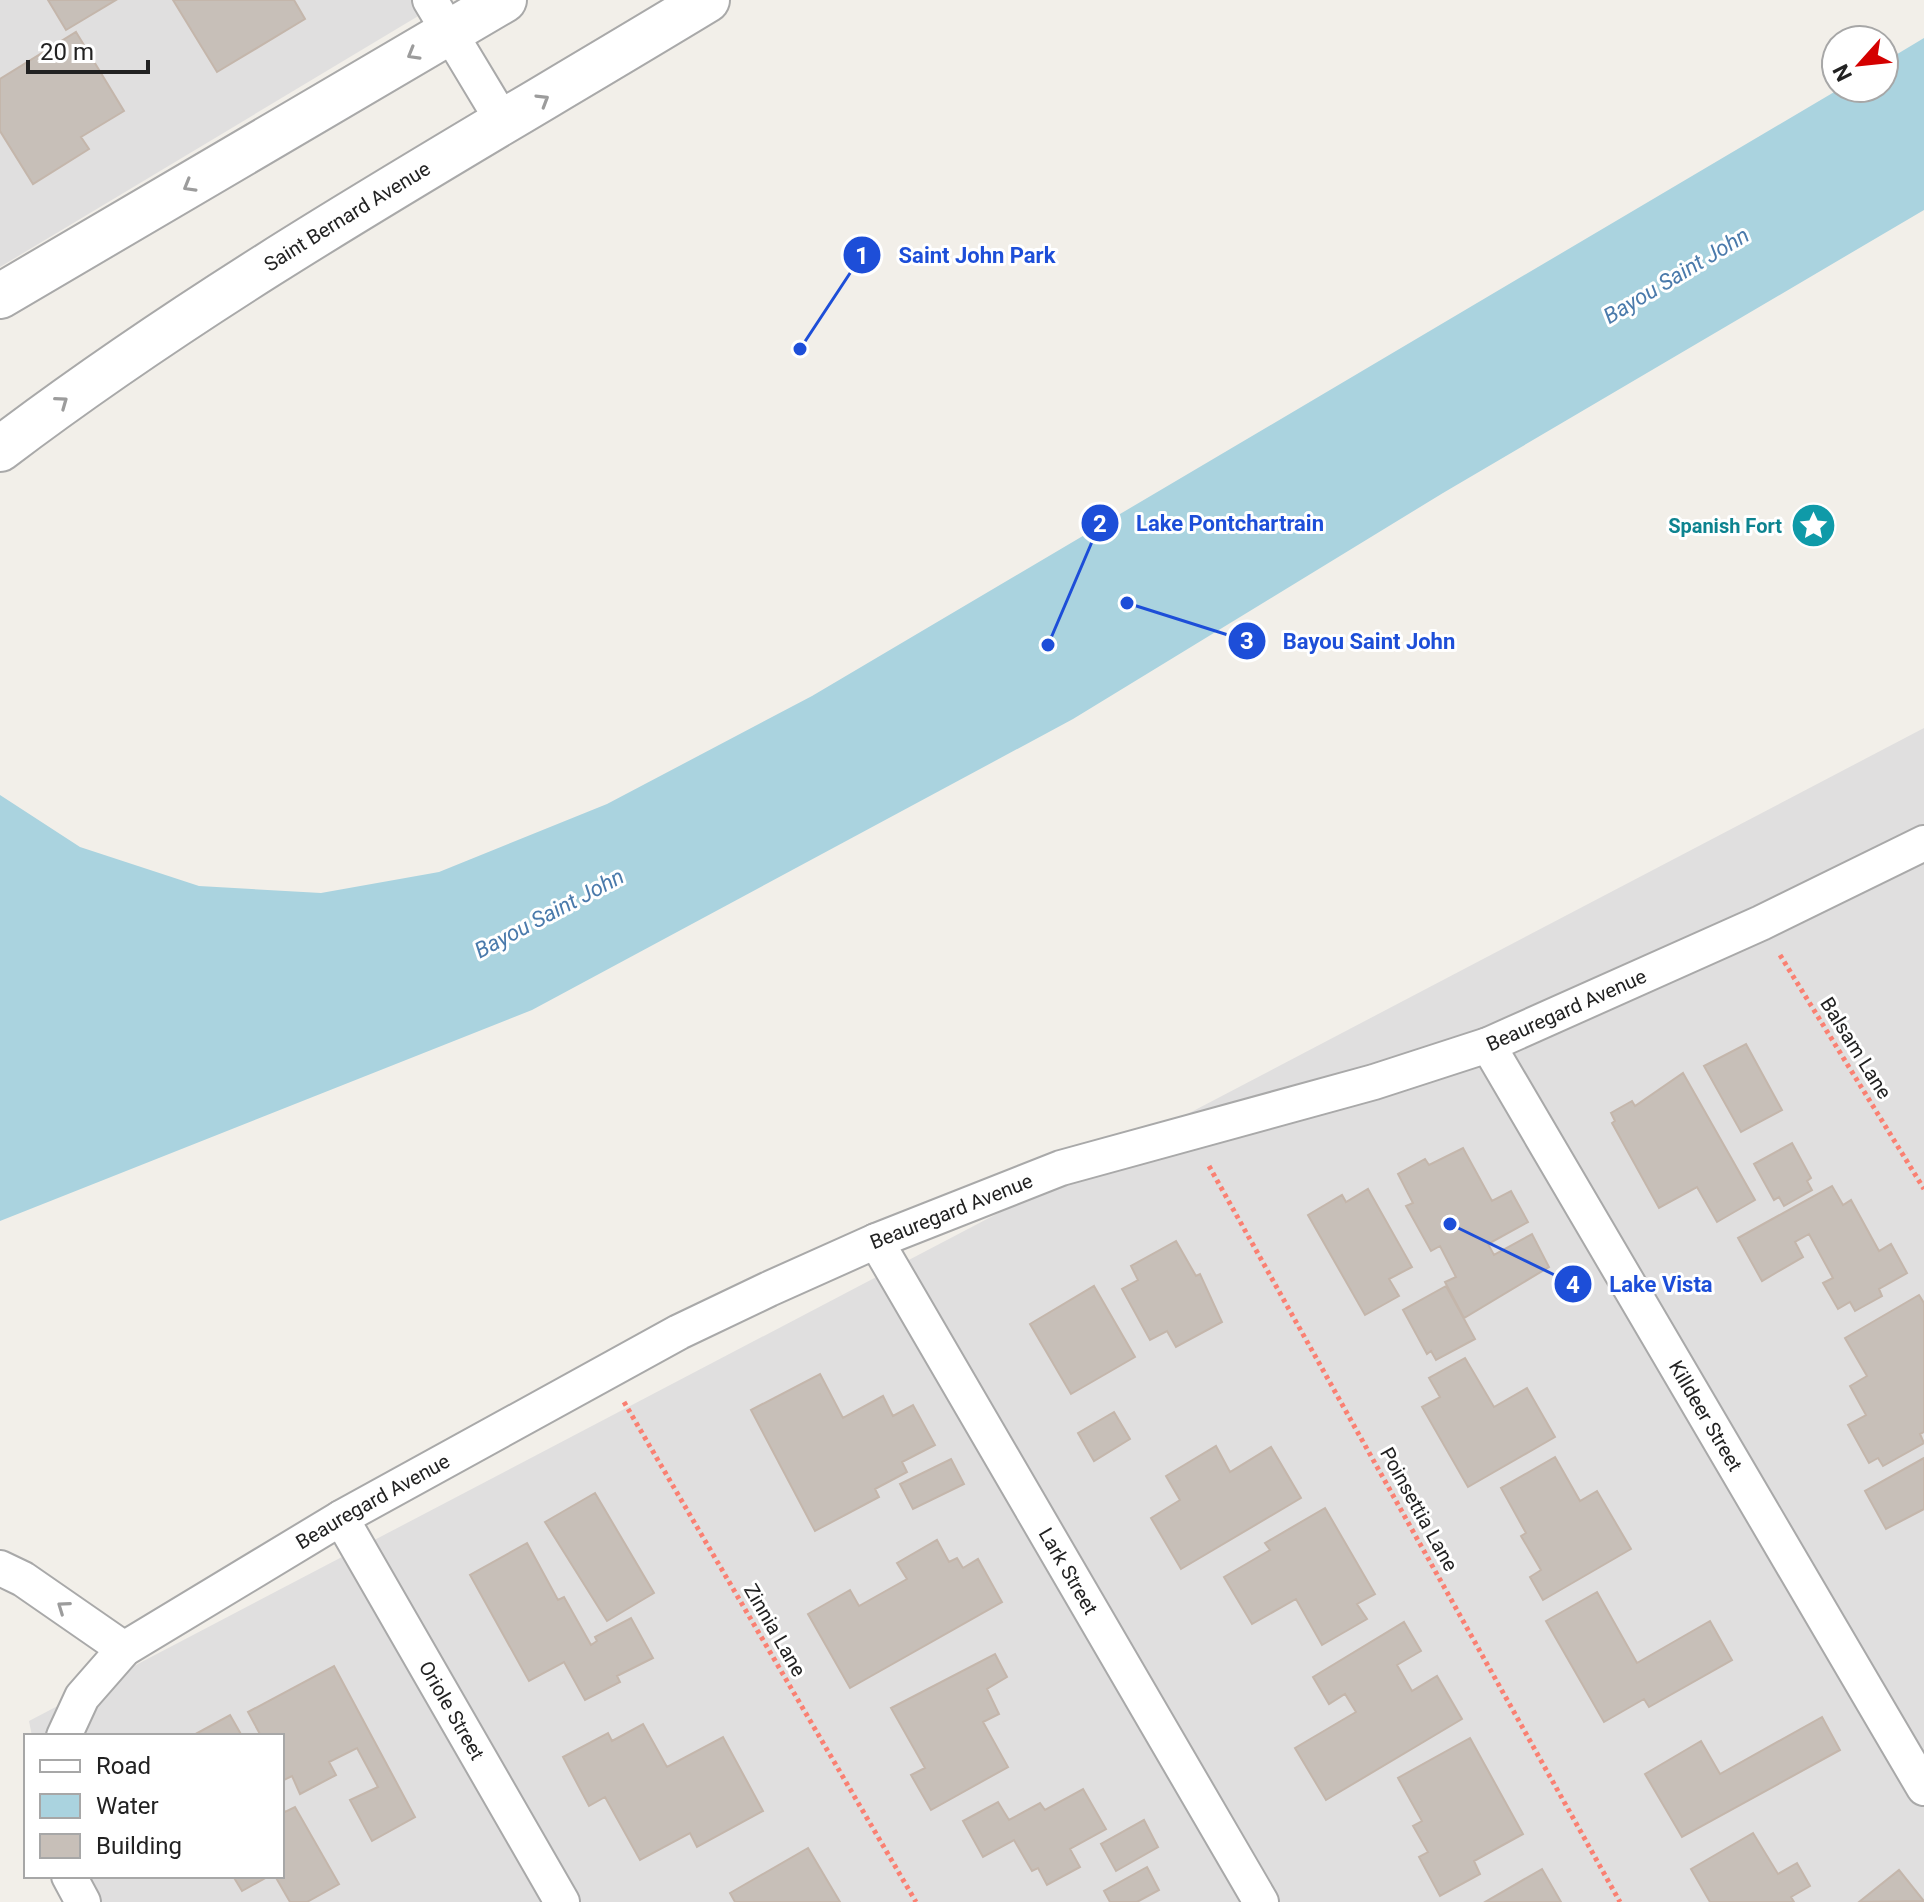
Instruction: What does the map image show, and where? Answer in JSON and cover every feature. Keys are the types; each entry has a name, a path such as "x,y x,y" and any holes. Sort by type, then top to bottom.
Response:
{"street":[{"path":"0,296 440,16 504,0"},
{"name":"Saint Bernard Avenue","path":"0,449 66,399 334,222 707,0"},
{"path":"440,16 504,123"},
{"name":"Beauregard Avenue","path":"65,1734 82,1697 124,1649 341,1518 679,1332 876,1241 1061,1168 1374,1082 1488,1045 1761,923 1924,843"},
{"name":"Killdeer Street","path":"1488,1045 1924,1788"},
{"name":"Lark Street","path":"876,1241 1261,1902"},
{"name":"Oriole Street","path":"341,1518 562,1902"},
{"path":"0,1568 23,1579 124,1649"},
{"path":"70,1878 83,1902"}],"path":[{"name":"Balsam Lane","path":"1761,923 1924,1189"},
{"name":"Poinsettia Lane","path":"1190,1133 1620,1902"},
{"name":"Zinnia Lane","path":"607,1373 916,1902"}],"shaded area":[{"path":"0,0 445,0 0,267"},
{"path":"1924,728 1924,1902 71,1902 65,1878 284,1878 284,1734 32,1734 29,1721"}],"water":[{"path":"1924,38 1924,210 1443,493 1073,719 532,1010 0,1221 0,795 80,847 199,886 321,893 439,872 607,804 812,696 1820,100 1820,104 1900,104 1900,52"}],"building":[{"path":"48,0 116,0 66,30"},
{"path":"173,0 294,0 305,19 217,72"},
{"path":"76,32 124,111 81,137 89,149 33,184 0,131 0,79"},
{"path":"1746,1044 1782,1110 1741,1132 1704,1066"},
{"path":"1683,1073 1755,1200 1717,1222 1697,1187 1659,1208 1612,1123 1615,1121 1611,1113 1632,1101 1635,1106"},
{"path":"1792,1143 1811,1178 1807,1181 1812,1190 1784,1206 1779,1197 1774,1200 1754,1164"},
{"path":"1463,1148 1492,1201 1511,1191 1528,1222 1488,1244 1494,1255 1532,1234 1549,1267 1464,1318 1445,1282 1456,1277 1440,1246 1431,1251 1406,1206 1413,1203 1398,1174 1425,1159 1429,1165"},
{"path":"1832,1186 1843,1205 1851,1200 1879,1251 1891,1244 1907,1273 1879,1289 1882,1296 1855,1311 1850,1302 1838,1309 1823,1283 1833,1278 1809,1234 1795,1242 1803,1257 1762,1281 1738,1238"},
{"path":"1368,1189 1412,1267 1389,1279 1399,1296 1365,1315 1308,1215 1342,1195 1346,1202"},
{"path":"1176,1241 1196,1276 1200,1274 1222,1322 1176,1347 1167,1331 1150,1340 1122,1289 1138,1280 1131,1266"},
{"path":"1094,1286 1135,1357 1071,1394 1030,1324"},
{"path":"1446,1286 1475,1339 1436,1360 1431,1351 1427,1354 1403,1310"},
{"path":"1919,1295 1924,1303 1924,1432 1920,1434 1924,1443 1883,1466 1878,1458 1869,1463 1848,1425 1866,1415 1850,1386 1867,1376 1845,1338"},
{"path":"1465,1358 1494,1407 1527,1388 1555,1437 1468,1487 1422,1407 1440,1397 1429,1378"},
{"path":"820,1374 843,1418 883,1396 893,1416 913,1405 935,1445 902,1462 907,1472 875,1489 879,1497 815,1531 751,1410"},
{"path":"1114,1412 1130,1439 1094,1461 1078,1433"},
{"path":"1216,1446 1230,1472 1271,1447 1301,1498 1181,1569 1151,1518 1180,1500 1166,1476"},
{"path":"1555,1457 1580,1501 1597,1491 1631,1549 1543,1600 1530,1577 1541,1570 1521,1536 1526,1533 1501,1488"},
{"path":"1924,1458 1924,1509 1886,1529 1865,1491"},
{"path":"951,1459 964,1484 913,1509 900,1484"},
{"path":"595,1493 654,1593 607,1621 545,1522"},
{"path":"1325,1508 1375,1594 1357,1604 1367,1619 1322,1645 1296,1599 1252,1624 1224,1577 1270,1550 1265,1543"},
{"path":"937,1540 949,1562 957,1558 963,1568 978,1559 1002,1602 850,1688 808,1614 850,1590 859,1606 907,1579 897,1563"},
{"path":"527,1543 558,1600 564,1597 591,1645 597,1641 595,1637 631,1618 653,1658 617,1676 620,1682 585,1700 564,1662 529,1681 470,1575"},
{"path":"1597,1592 1637,1663 1710,1621 1732,1660 1649,1707 1644,1699 1604,1722 1546,1621"},
{"path":"1404,1622 1421,1651 1397,1665 1412,1691 1437,1676 1462,1719 1326,1800 1295,1748 1356,1712 1345,1694 1329,1704 1313,1677"},
{"path":"995,1654 1007,1677 987,1689 999,1714 983,1722 1008,1767 931,1810 911,1775 925,1768 891,1708"},
{"path":"334,1666 415,1817 372,1841 350,1800 378,1787 357,1748 329,1762 336,1775 300,1794 292,1776 284,1780 284,1734 260,1734 248,1712"},
{"path":"230,1715 241,1734 196,1734"},
{"path":"1822,1717 1840,1750 1682,1837 1645,1774 1701,1741 1720,1774"},
{"path":"643,1724 667,1767 723,1737 763,1811 697,1847 690,1833 640,1860 605,1797 589,1806 563,1757 608,1733 612,1741"},
{"path":"1470,1738 1523,1834 1474,1861 1480,1874 1440,1896 1419,1857 1428,1852 1413,1826 1422,1821 1398,1778"},
{"path":"1083,1789 1106,1829 1070,1849 1080,1867 1047,1885 1038,1868 1032,1871 1014,1840 983,1857 963,1821 998,1802 1009,1820 1040,1803 1045,1810"},
{"path":"295,1807 339,1884 307,1902 290,1902 276,1878 284,1878 284,1810"},
{"path":"1144,1820 1158,1847 1116,1871 1101,1844"},
{"path":"1753,1833 1778,1874 1797,1863 1810,1886 1791,1897 1794,1902 1710,1902 1691,1869"},
{"path":"808,1848 840,1902 735,1902 730,1893"},
{"path":"1147,1867 1159,1890 1137,1902 1110,1902 1104,1891"},
{"path":"1542,1869 1561,1902 1485,1902"},
{"path":"1899,1870 1924,1901 1859,1902"},
{"path":"234,1878 265,1878 242,1891"}],"place":[{"name":"Saint John Park","path":"800,349"},
{"name":"Spanish Fort","path":"1813,526"},
{"name":"Bayou Saint John","path":"1127,603"},
{"name":"Lake Pontchartrain","path":"1048,645"},
{"name":"Lake Vista","path":"1450,1224"}]}
